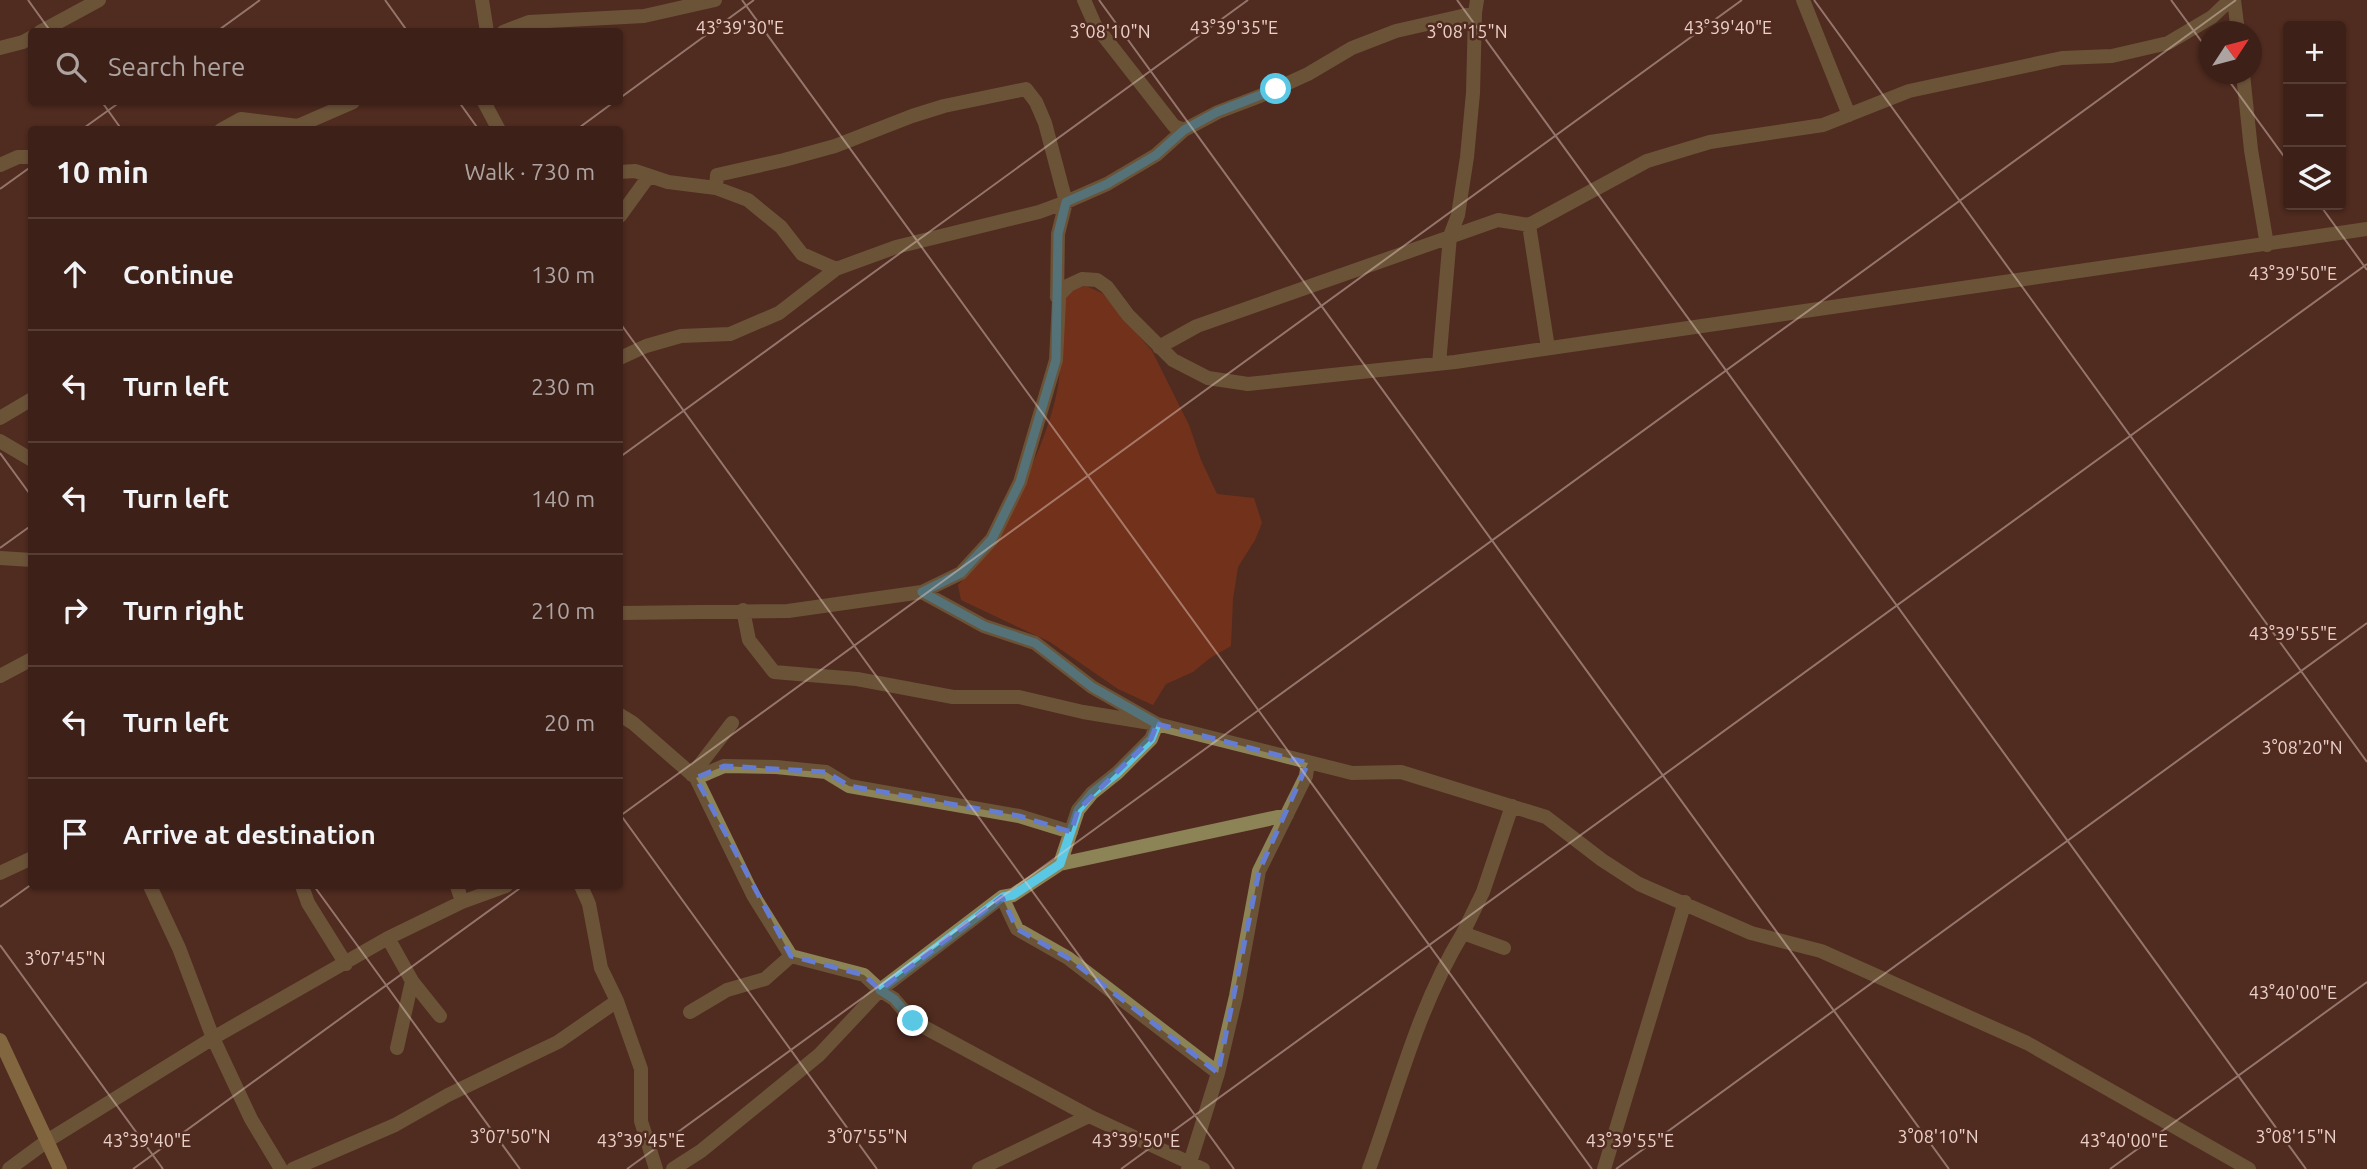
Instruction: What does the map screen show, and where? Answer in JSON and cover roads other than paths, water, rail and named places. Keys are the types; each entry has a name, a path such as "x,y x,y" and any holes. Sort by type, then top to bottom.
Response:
{"street":[{"path":"47,28 99,0"},
{"path":"482,0 486,28"},
{"path":"513,28 529,22 644,16 715,0"},
{"path":"1084,0 1095,25 1174,126 1184,130"},
{"path":"1803,0 1849,115"},
{"path":"1159,347 1196,326 1498,220 1529,225 1647,161 1710,142 1824,125 1909,91 2062,58 2112,56 2168,43 2212,17 2232,0 2236,21"},
{"path":"623,357 681,335 730,334 779,313 836,270 896,247 1039,212 1066,202 1107,184 1156,155 1184,130 1217,112 1308,74 1352,48 1476,6 1473,93 1467,157 1458,215 1450,236 1440,364"},
{"path":"0,48 28,39"},
{"path":"2244,84 2251,150 2267,244"},
{"path":"623,613 788,611 922,592 961,573 992,539 1020,482 1056,360 1058,234 1066,202 1045,123 1036,102 1026,89 944,106 835,146 717,175 716,188"},
{"path":"228,126 240,119 298,126 345,105"},
{"path":"486,105 497,126"},
{"path":"0,165 18,157 28,157"},
{"path":"623,172 635,171 668,182 716,188 748,200 781,227 802,254 836,270"},
{"path":"623,212 649,176"},
{"path":"1529,225 1548,348"},
{"path":"1057,297 1069,285 1082,279 1097,280 1107,287 1128,315 1173,360 1208,378 1248,384 1440,364 2367,229"},
{"path":"0,418 28,401"},
{"path":"0,441 28,458"},
{"path":"0,558 28,560"},
{"path":"922,592 984,626 1035,643 1092,687 1157,724"},
{"path":"743,610 749,640 774,672 857,678 953,697 1019,697 1083,712 1157,724 1352,773 1401,772 1546,817 1602,860 1639,884 1751,933 1821,951 2027,1043 2249,1169"},
{"path":"0,676 28,661"},
{"path":"623,717 694,777 754,895 791,956 864,975 894,999 913,1021 1089,1116 1194,1167 1236,996 1259,871 1306,776 1308,763"},
{"path":"694,777 732,723"},
{"path":"1060,864 1078,810 1092,793 1117,773 1151,739 1157,724"},
{"path":"694,777 724,766 826,772 849,786 1020,816 1071,832"},
{"path":"1369,1169 1396,1084 1428,1002 1447,959 1483,892 1513,806"},
{"path":"673,1169 701,1151 819,1055 880,990 1003,897 1013,895 1060,864 1287,815"},
{"path":"0,873 28,860"},
{"path":"151,889 179,948 213,1038 251,1119 281,1169"},
{"path":"303,889 308,903 346,964"},
{"path":"458,889 462,902"},
{"path":"9,1169 47,1141 213,1038 388,938 462,902 498,889"},
{"path":"582,889 589,904 601,968 617,1001 641,1069 641,1121 656,1169"},
{"path":"1003,897 1017,929 1068,958 1218,1073"},
{"path":"1604,1169 1685,902"},
{"path":"1463,933 1504,948"},
{"path":"388,938 412,981 440,1016"},
{"path":"690,1012 727,990 765,979 791,956"},
{"path":"397,1048 412,981"},
{"path":"293,1169 395,1125 448,1095 558,1042 617,1001"},
{"path":"0,1040 60,1169"},
{"path":"979,1169 1089,1116"}]}
